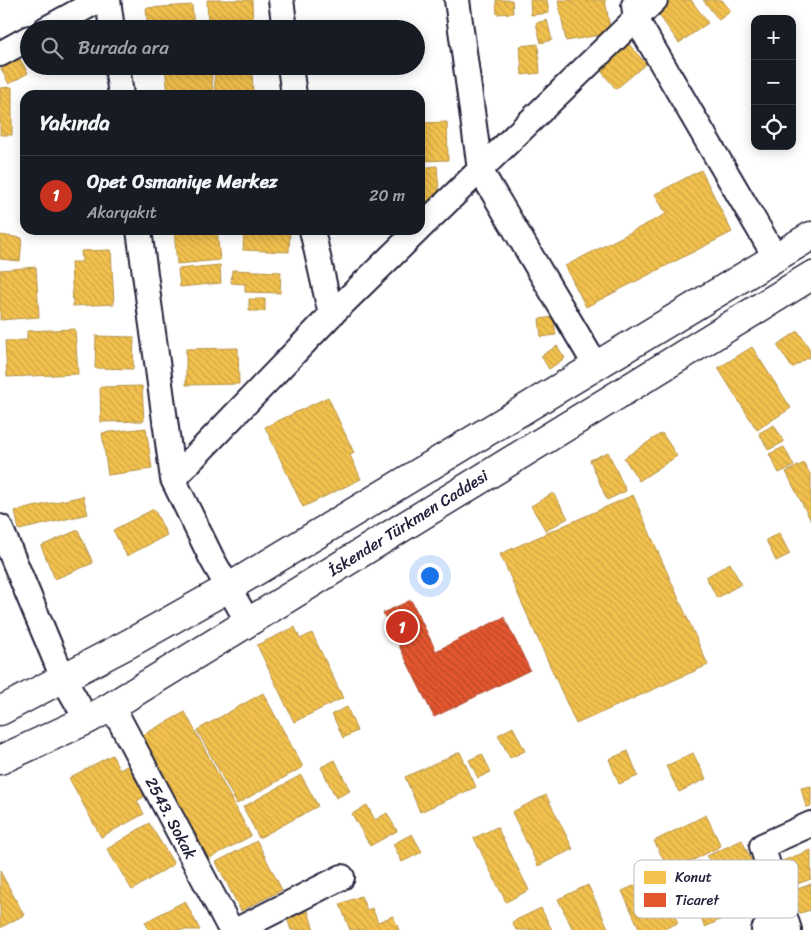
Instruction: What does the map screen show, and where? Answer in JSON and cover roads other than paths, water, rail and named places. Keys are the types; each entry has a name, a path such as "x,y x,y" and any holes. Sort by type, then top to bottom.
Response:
{"main road":[{"path":"0,711 228,588 811,236"},
{"name":"İskender Türkmen Caddesi","path":"0,760 87,720 112,706 811,276"}],"street":[{"path":"62,20 99,0"},
{"path":"108,0 111,20"},
{"path":"281,0 284,20"},
{"path":"457,0 480,170 596,366"},
{"path":"425,223 480,170 635,10 656,0"},
{"path":"635,10 776,258"},
{"path":"0,54 20,43"},
{"path":"118,75 120,90"},
{"path":"291,75 293,90"},
{"path":"140,235 174,478 212,559 248,622"},
{"path":"313,235 331,314"},
{"path":"174,478 331,314 413,235"},
{"path":"0,527 63,678 87,720"},
{"name":"2543. Sokak","path":"112,706 231,930"},
{"path":"767,860 762,846 811,824"},
{"path":"237,930 342,877"},
{"path":"764,930 788,926"}],"place":[{"name":"Opet Osmaniye Merkez","path":"402,627"}]}
